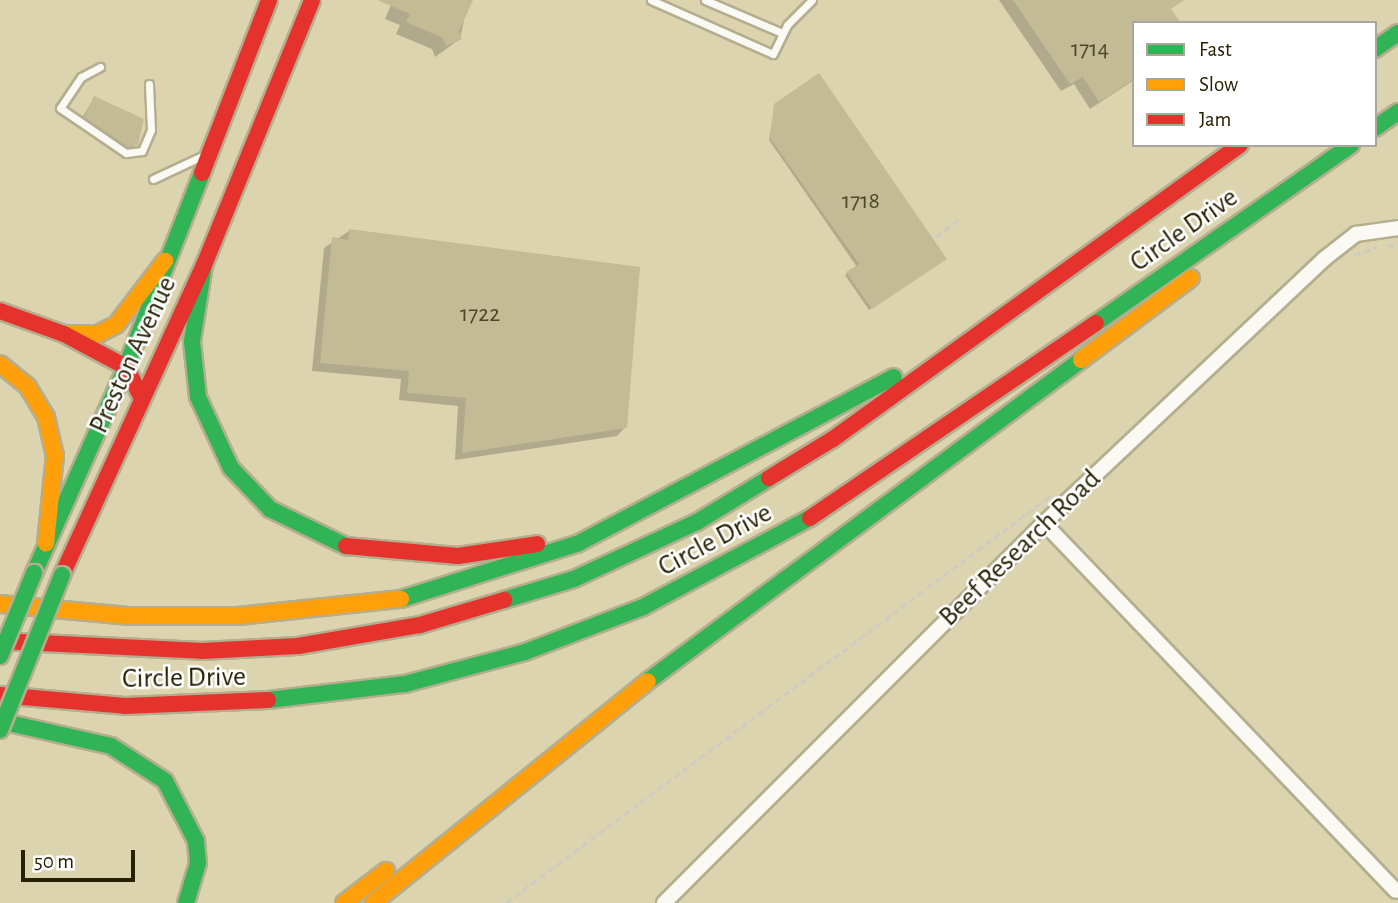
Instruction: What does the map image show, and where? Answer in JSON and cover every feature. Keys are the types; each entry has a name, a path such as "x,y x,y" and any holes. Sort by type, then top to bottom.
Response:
{"main road":[{"name":"Preston Avenue","path":"0,656 34,572 126,367 165,261 269,0"},
{"name":"Preston Avenue","path":"0,730 62,575 141,397 204,265 312,0"},
{"path":"1377,48 1398,33"},
{"path":"1377,128 1394,115"},
{"name":"Circle Drive","path":"0,641 202,651 298,646 492,605 574,579 696,522 833,439 929,366 1237,147"},
{"name":"Circle Drive","path":"0,695 125,706 306,699 405,684 513,656 643,607 834,505 1348,147"},
{"path":"344,903 595,721 1305,194 1358,147"},
{"path":"64,334 98,334 116,325 165,261"},
{"path":"204,265 192,342 202,413 242,482 298,528 362,551 458,556 532,545 659,506"},
{"path":"0,311 64,334 126,367 141,397"},
{"path":"0,364 28,387 46,417 55,455 47,544"},
{"path":"0,604 163,617 385,604 577,544 659,506 899,375 929,366"},
{"path":"0,721 111,746 165,781 196,841 186,903"},
{"path":"373,903 595,721"}],"street":[{"name":"Beef Research Road","path":"664,903 1044,523 1324,259 1356,234 1398,228"},
{"path":"1044,523 1396,891"}],"lane":[{"path":"651,0 773,54 782,33 812,0"},
{"path":"705,0 782,33"},
{"path":"100,68 81,77 60,108 126,153 142,151 151,130 149,84"},
{"path":"153,179 185,169 208,151"}],"path":[{"path":"936,237 960,218"},
{"path":"506,903 1017,519"}],"building":[{"path":"377,0 473,0 459,31 462,39 446,46 443,38 406,22 410,14"},
{"path":"1013,0 1184,0 1171,9 1180,21 1132,21 1132,80 1099,102 1083,77 1070,84"},
{"path":"819,73 947,259 872,309 846,272 859,264 770,138 774,104"},
{"path":"94,96 144,119 138,145 128,147 84,117"},
{"path":"349,229 640,267 627,428 462,453 466,398 407,393 409,371 320,363 332,237 348,240"}],"traffic: fast":[{"path":"1377,48 1398,33"},
{"path":"1377,127 1398,112"},
{"path":"1096,323 1348,147"},
{"path":"34,573 126,367 202,173"},
{"path":"204,265 192,342 198,397 231,468 270,509 346,546"},
{"path":"648,681 1081,360"},
{"path":"401,599 577,544 894,377"},
{"path":"504,600 574,579 697,522 769,478"},
{"path":"268,700 405,684 525,652 643,607 810,518"},
{"path":"0,656 34,573"},
{"path":"0,730 62,575"},
{"path":"0,721 111,746 165,781 196,841 198,863 186,903"}],"traffic: slow":[{"path":"65,334 98,334 116,325 165,261"},
{"path":"1081,360 1191,278"},
{"path":"0,364 28,387 46,417 55,455 46,544"},
{"path":"0,604 130,616 238,616 401,599"},
{"path":"373,903 648,681"},
{"path":"344,903 386,871"}],"traffic: jam":[{"path":"202,173 269,0"},
{"path":"62,575 204,265 312,0"},
{"path":"769,478 833,439 1237,147"},
{"path":"0,311 64,334 126,367 141,397"},
{"path":"810,518 1096,323"},
{"path":"346,546 458,556 537,544"},
{"path":"0,641 202,651 298,646 420,625 504,600"},
{"path":"0,695 125,706 268,700"}]}
